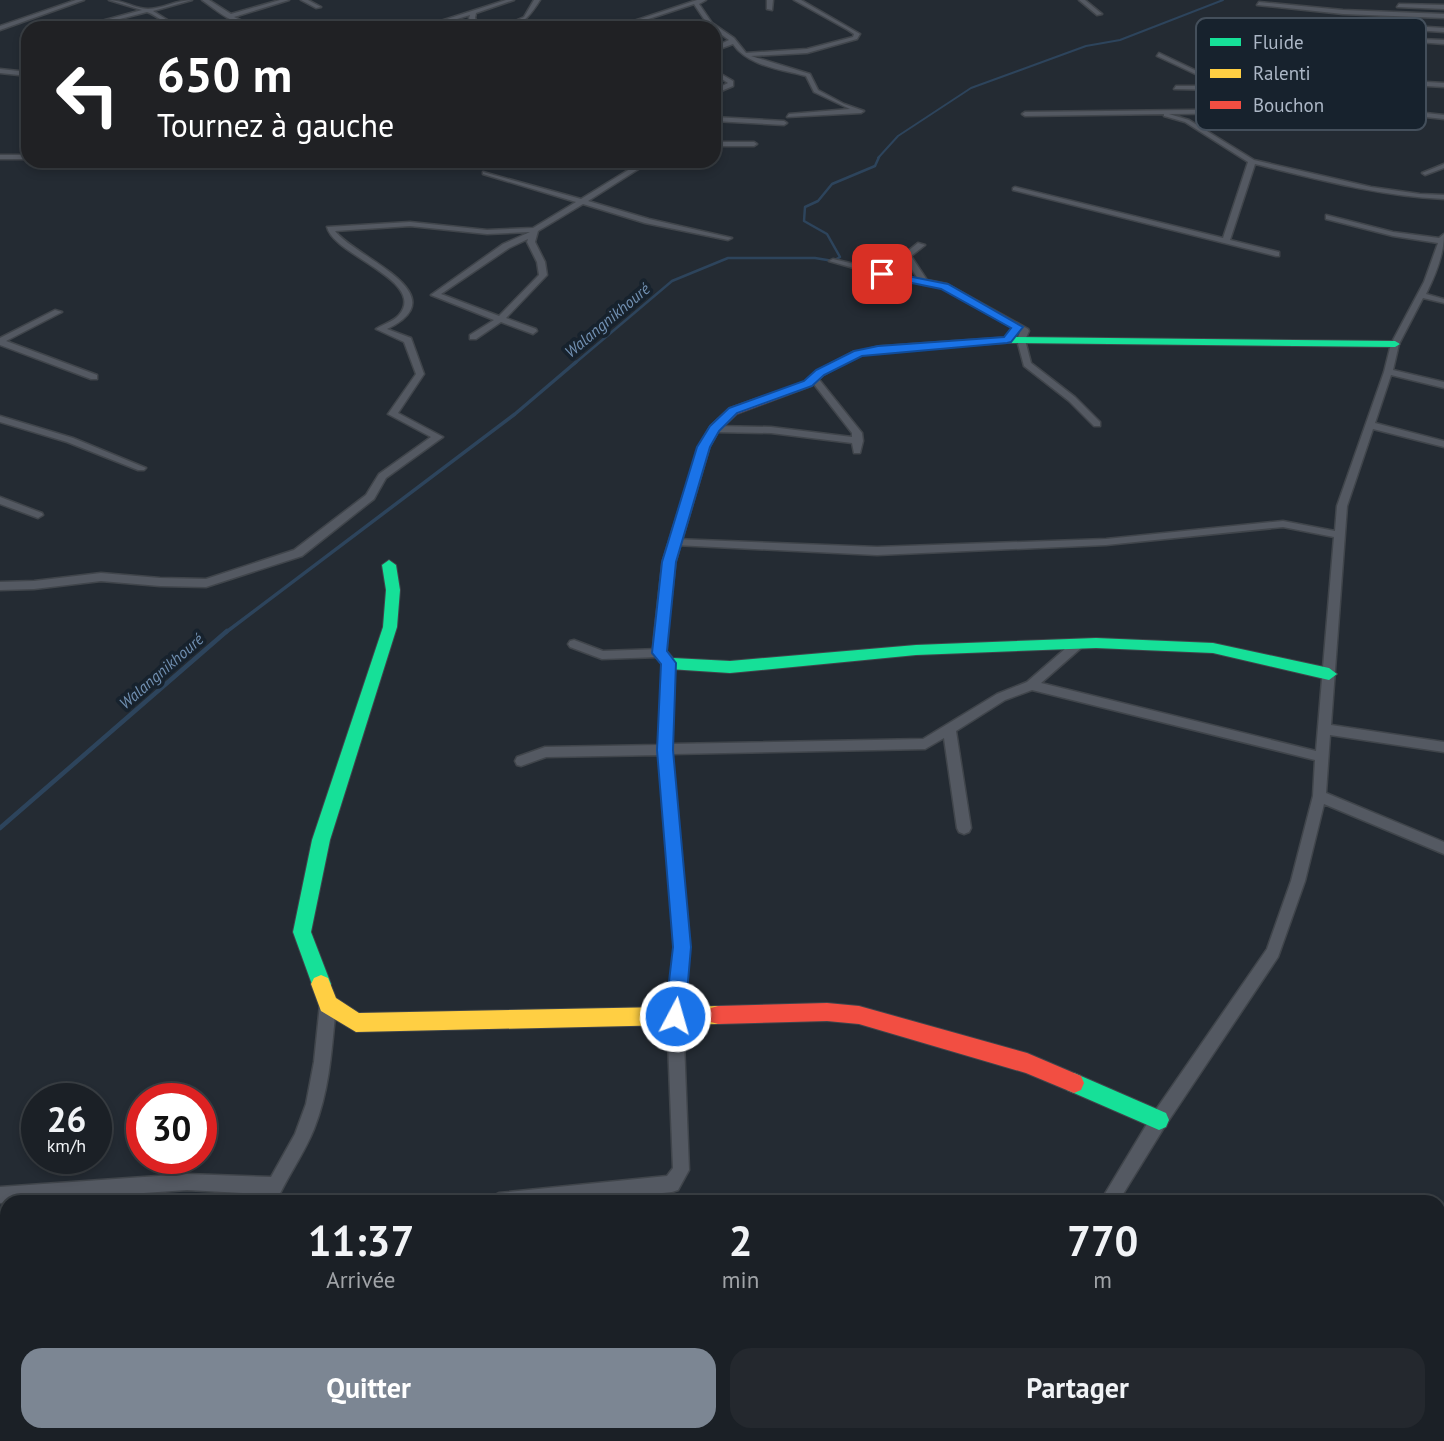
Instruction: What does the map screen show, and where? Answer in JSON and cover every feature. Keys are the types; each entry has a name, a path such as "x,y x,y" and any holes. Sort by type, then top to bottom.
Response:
{"street":[{"path":"0,28 81,0"},
{"path":"112,0 148,10 166,21"},
{"path":"106,21 189,0"},
{"path":"205,0 235,21"},
{"path":"230,16 286,0"},
{"path":"304,0 318,7"},
{"path":"445,21 511,0"},
{"path":"519,21 526,18 537,0"},
{"path":"770,0 770,9"},
{"path":"746,55 807,51 855,37 857,34 839,21 820,14 797,0"},
{"path":"1082,0 1099,14"},
{"path":"1406,0 1418,6"},
{"path":"637,21 701,1"},
{"path":"701,1 696,4 708,21"},
{"path":"1259,4 1343,12 1444,16"},
{"path":"1388,6 1444,6"},
{"path":"474,12 474,21"},
{"path":"1426,29 1444,30"},
{"path":"721,32 746,55 808,75 816,91 842,105 861,111 789,116"},
{"path":"721,46 732,42 732,39"},
{"path":"1426,42 1444,43"},
{"path":"1159,55 1196,73"},
{"path":"0,71 21,73"},
{"path":"721,76 731,82 731,85 721,89"},
{"path":"1426,84 1444,85"},
{"path":"1176,88 1196,88"},
{"path":"1158,111 1196,127"},
{"path":"1025,114 1196,111"},
{"path":"1186,121 1196,114"},
{"path":"741,119 772,115"},
{"path":"1426,115 1444,117"},
{"path":"721,119 784,122"},
{"path":"1201,130 1252,161 1381,190 1424,197 1444,197"},
{"path":"721,144 754,144"},
{"path":"0,157 21,157"},
{"path":"1226,240 1252,161"},
{"path":"1425,173 1444,166"},
{"path":"533,331 435,295 494,258 506,246 636,168"},
{"path":"485,173 648,221 728,238"},
{"path":"1015,188 1276,254"},
{"path":"1112,1195 1273,952 1298,881 1319,796 1342,506 1395,344 1420,295 1443,239 1393,234 1329,217"},
{"path":"408,340 380,329 402,316 408,306 407,293 389,273 341,243 330,229 410,224 487,232 533,232"},
{"path":"472,337 489,329 542,275 533,232"},
{"path":"921,245 907,255 923,280"},
{"path":"833,261 944,286 1015,336 1027,364 1072,399 1097,424"},
{"path":"1420,295 1444,301"},
{"path":"0,342 58,312"},
{"path":"0,586 101,577 206,583 298,553 370,497 382,476 438,437 393,414 420,373 402,316"},
{"path":"566,1195 672,1184 681,1170 675,1016 682,947 665,750 664,658 669,562 704,447 714,429 733,411 808,384 858,353 878,349 1015,336 1395,344"},
{"path":"0,342 94,377"},
{"path":"1388,372 1444,385"},
{"path":"714,429 771,430 858,446 857,433 814,379"},
{"path":"0,419 70,440 141,468"},
{"path":"1370,425 1444,444"},
{"path":"0,500 38,515"},
{"path":"675,542 877,551 1106,542 1283,524 1340,535"},
{"path":"0,1195 187,1182 271,1194 310,1120 320,1075 328,1004 302,932 321,840 390,627 393,590 389,565"},
{"path":"574,644 602,655 664,658 730,667 916,650 1096,643 1213,648 1329,674"},
{"path":"520,761 545,752 925,744 1001,697 1031,685 1077,645"},
{"path":"1031,685 1322,757"},
{"path":"949,729 964,828"},
{"path":"1324,729 1444,747"},
{"path":"1319,796 1444,848"},
{"path":"328,1004 356,1023 827,1012 859,1015 1027,1063 1159,1121"}],"waterway":[{"name":"Walangnikhouré","path":"878,158 898,136 971,88 1086,46 1120,40 1223,0"},
{"name":"Walangnikhouré","path":"574,364 672,281 728,258 815,258 833,261 840,257 827,234 804,221 805,207 818,201 832,184 875,166 879,157"},
{"name":"Walangnikhouré","path":"225,633 515,414 576,362"},
{"name":"Walangnikhouré","path":"0,828 227,631"}],"traffic: fast":[{"path":"858,353 878,349 1007,340 1395,344"},
{"path":"321,984 302,932 321,840 390,627 393,590 389,565"},
{"path":"661,632 659,653 669,663 730,667 916,650 1096,643 1213,648 1329,674"},
{"path":"1074,1083 1159,1120"}],"traffic: slow":[{"path":"321,984 328,1004 356,1023 718,1015"}],"traffic: jam":[{"path":"661,632 669,562 704,447 714,429 733,411 808,384 820,373 858,353"},
{"path":"718,1015 827,1012 859,1015 1027,1063 1074,1083"}],"route":[{"path":"675,1016 682,947 665,750 669,663 659,653 669,562 704,447 714,429 733,411 808,384 820,373 858,353 878,349 1007,340 1017,327 944,286 882,274"}]}
